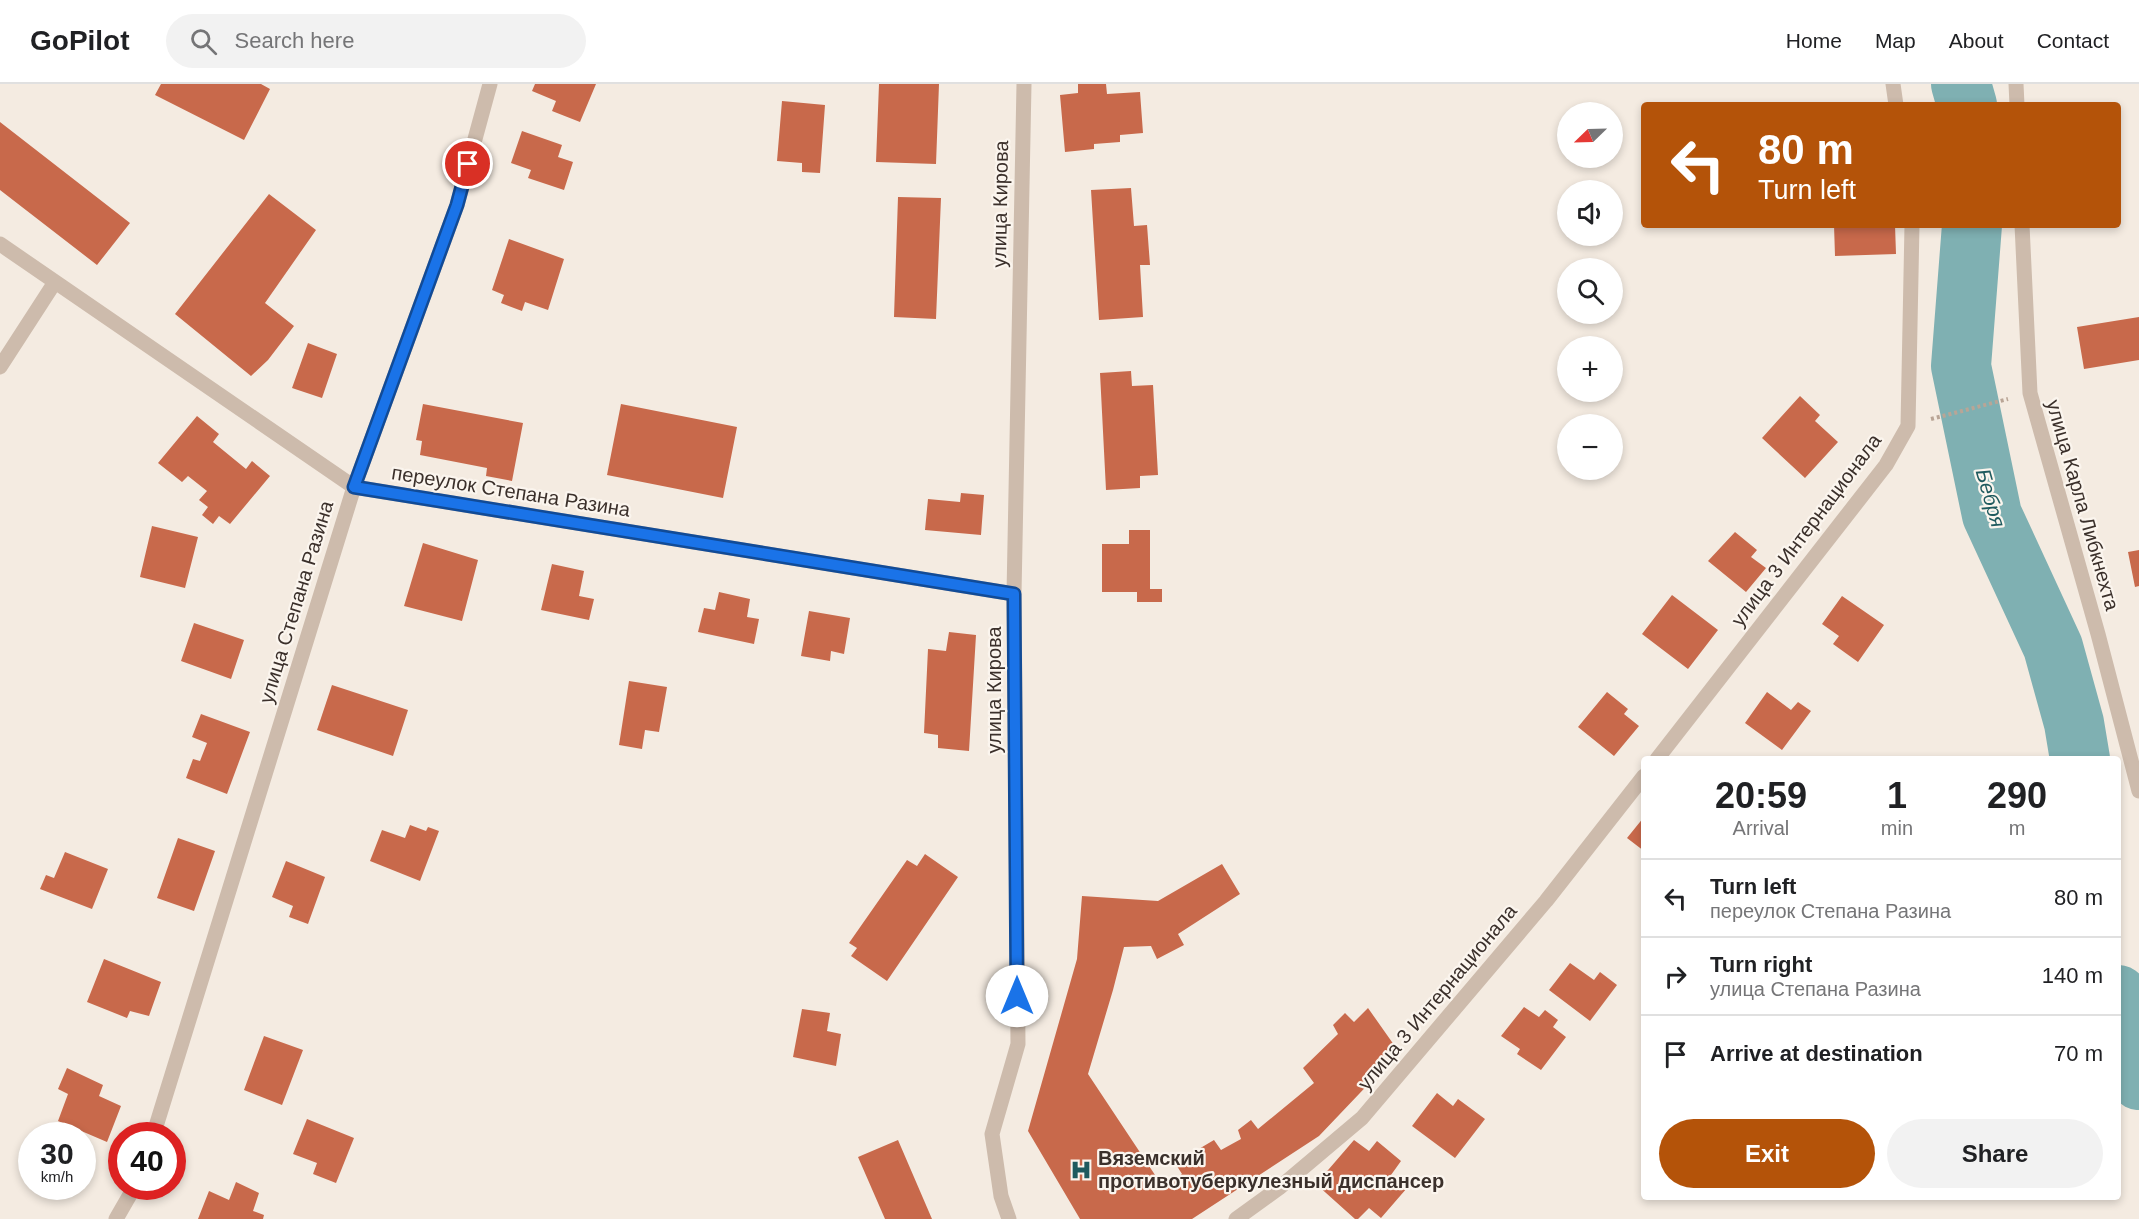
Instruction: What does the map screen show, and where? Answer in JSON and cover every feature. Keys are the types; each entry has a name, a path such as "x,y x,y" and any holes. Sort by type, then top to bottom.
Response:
{"street":[{"name":"улица Степана Разина","path":"157,1122 354,487 457,205 490,84"},
{"name":"улица Кирова","path":"1009,1219 1001,1196 993,1134 1018,1044 1014,594 1023,84"},
{"path":"1893,84 1896,102"},
{"path":"2016,84 2017,102"},
{"name":"улица 3 Интернационала","path":"1659,756 1886,465 1908,426 1912,228"},
{"name":"улица Карла Либкнехта","path":"2022,228 2030,393 2098,634 2139,791"},
{"name":"переулок Степана Разина","path":"0,244 354,487 1014,594"},
{"path":"0,367 55,282"},
{"name":"улица 3 Интернационала","path":"1236,1219 1279,1188 1362,1118 1546,901 1641,780"},
{"path":"116,1219 127,1200"}],"path":[{"path":"1923,422 2003,400"}],"building":[{"path":"161,84 261,84 270,89 244,140 155,95"},
{"path":"535,84 596,84 580,122 552,111 556,101 532,91"},
{"path":"879,84 939,84 936,164 876,162"},
{"path":"1078,84 1106,84 1107,94 1140,92 1143,133 1120,135 1120,142 1094,144 1094,149 1065,152 1060,95 1078,93"},
{"path":"782,101 825,105 820,173 802,172 802,163 777,161"},
{"path":"0,122 130,223 97,265 0,190"},
{"path":"522,131 562,145 558,157 573,162 564,190 528,178 531,170 511,163"},
{"path":"1131,188 1134,226 1147,225 1150,265 1140,265 1143,317 1099,320 1091,190"},
{"path":"269,194 316,230 265,303 294,326 268,360 251,376 175,314"},
{"path":"898,197 941,198 936,319 894,317"},
{"path":"1834,228 1895,228 1896,254 1835,256"},
{"path":"509,239 564,259 548,310 525,302 522,311 501,303 504,295 492,290"},
{"path":"2139,317 2139,360 2084,369 2077,327"},
{"path":"308,343 337,354 322,398 292,388"},
{"path":"1131,371 1132,386 1153,385 1158,475 1140,476 1140,488 1106,490 1100,373"},
{"path":"1800,396 1820,415 1815,421 1838,442 1805,478 1762,438"},
{"path":"423,404 523,423 512,481 486,476 487,468 420,455 422,441 416,440"},
{"path":"621,404 737,427 723,498 607,475"},
{"path":"197,416 219,434 213,442 246,469 252,461 270,476 230,524 219,516 213,524 202,515 208,507 199,500 207,491 188,476 182,482 158,463"},
{"path":"961,493 984,495 981,535 925,530 928,499 960,502"},
{"path":"152,526 198,537 185,588 140,577"},
{"path":"1129,530 1150,530 1150,589 1162,589 1162,602 1137,602 1137,592 1102,592 1102,544 1129,544"},
{"path":"1735,532 1757,550 1751,557 1766,568 1746,592 1708,561"},
{"path":"423,543 478,560 462,621 404,606"},
{"path":"2139,550 2139,586 2135,587 2128,552"},
{"path":"552,564 584,571 579,596 594,599 589,620 541,610"},
{"path":"719,592 750,599 747,617 759,619 754,644 698,632 704,608 715,610"},
{"path":"1672,595 1718,630 1688,669 1642,634"},
{"path":"1842,596 1884,625 1858,662 1833,644 1839,636 1822,624"},
{"path":"809,611 850,618 844,654 831,651 830,661 801,656"},
{"path":"194,623 244,640 231,679 181,661"},
{"path":"949,632 976,635 969,751 938,748 938,735 924,733 928,649 946,651"},
{"path":"629,681 667,687 659,732 645,730 642,749 619,745"},
{"path":"332,685 408,710 393,756 317,730"},
{"path":"1607,692 1628,709 1624,714 1639,726 1614,756 1578,727"},
{"path":"1767,692 1791,710 1798,702 1811,711 1782,750 1745,723"},
{"path":"201,714 250,732 227,794 186,778 193,759 200,761 207,743 192,737"},
{"path":"1641,821 1641,849 1627,838"},
{"path":"410,825 426,831 428,827 439,831 420,881 370,861 382,830 405,838"},
{"path":"178,838 215,851 194,911 157,898"},
{"path":"65,852 108,869 92,909 40,889 46,875 54,878"},
{"path":"925,854 958,877 887,981 851,956 857,948 849,943 907,860 917,866"},
{"path":"286,861 325,877 308,924 289,917 293,906 272,897"},
{"path":"1222,864 1240,894 1178,934 1184,945 1157,959 1151,946 1124,947 1088,1074 1163,1187 1182,1174 1175,1163 1214,1140 1221,1150 1241,1139 1238,1130 1251,1120 1258,1129 1314,1083 1303,1068 1338,1034 1333,1025 1345,1013 1354,1022 1368,1008 1399,1052 1319,1136 1192,1219 1080,1219 1028,1131 1077,959 1082,896 1158,901"},
{"path":"104,959 161,982 149,1016 130,1011 127,1018 87,1002"},
{"path":"1570,963 1594,980 1600,972 1617,985 1590,1021 1549,990"},
{"path":"1524,1007 1539,1017 1545,1010 1558,1020 1553,1027 1566,1037 1541,1070 1517,1054 1520,1049 1501,1036"},
{"path":"802,1009 830,1013 827,1031 841,1034 836,1066 793,1057"},
{"path":"264,1036 303,1050 282,1105 244,1090"},
{"path":"67,1068 103,1085 99,1096 121,1106 115,1122 108,1122 107,1142 96,1137 96,1122 58,1121 68,1094 58,1089"},
{"path":"1437,1093 1453,1106 1458,1099 1485,1119 1455,1158 1412,1126"},
{"path":"307,1119 354,1138 336,1183 313,1174 317,1163 293,1154"},
{"path":"898,1140 932,1219 885,1219 858,1157"},
{"path":"1354,1140 1369,1151 1377,1141 1401,1161 1391,1175 1407,1188 1381,1218 1369,1208 1358,1219 1355,1219 1316,1184"},
{"path":"236,1182 259,1193 253,1211 264,1215 263,1219 198,1219 209,1191 229,1200"}],"waterway":[{"name":"Бебря","path":"1961,84 1966,102"},
{"name":"Бебря","path":"1972,228 1961,366 1992,515 2053,647 2074,723 2080,756"},
{"name":"Бебря","path":"2121,1013 2125,1036 2139,1080"}],"place":[{"name":"Вяземский противотуберкулезный диспансер","path":"1081,1170"}],"route":[{"path":"468,164 457,205 354,487 1014,594 1017,996"}]}
